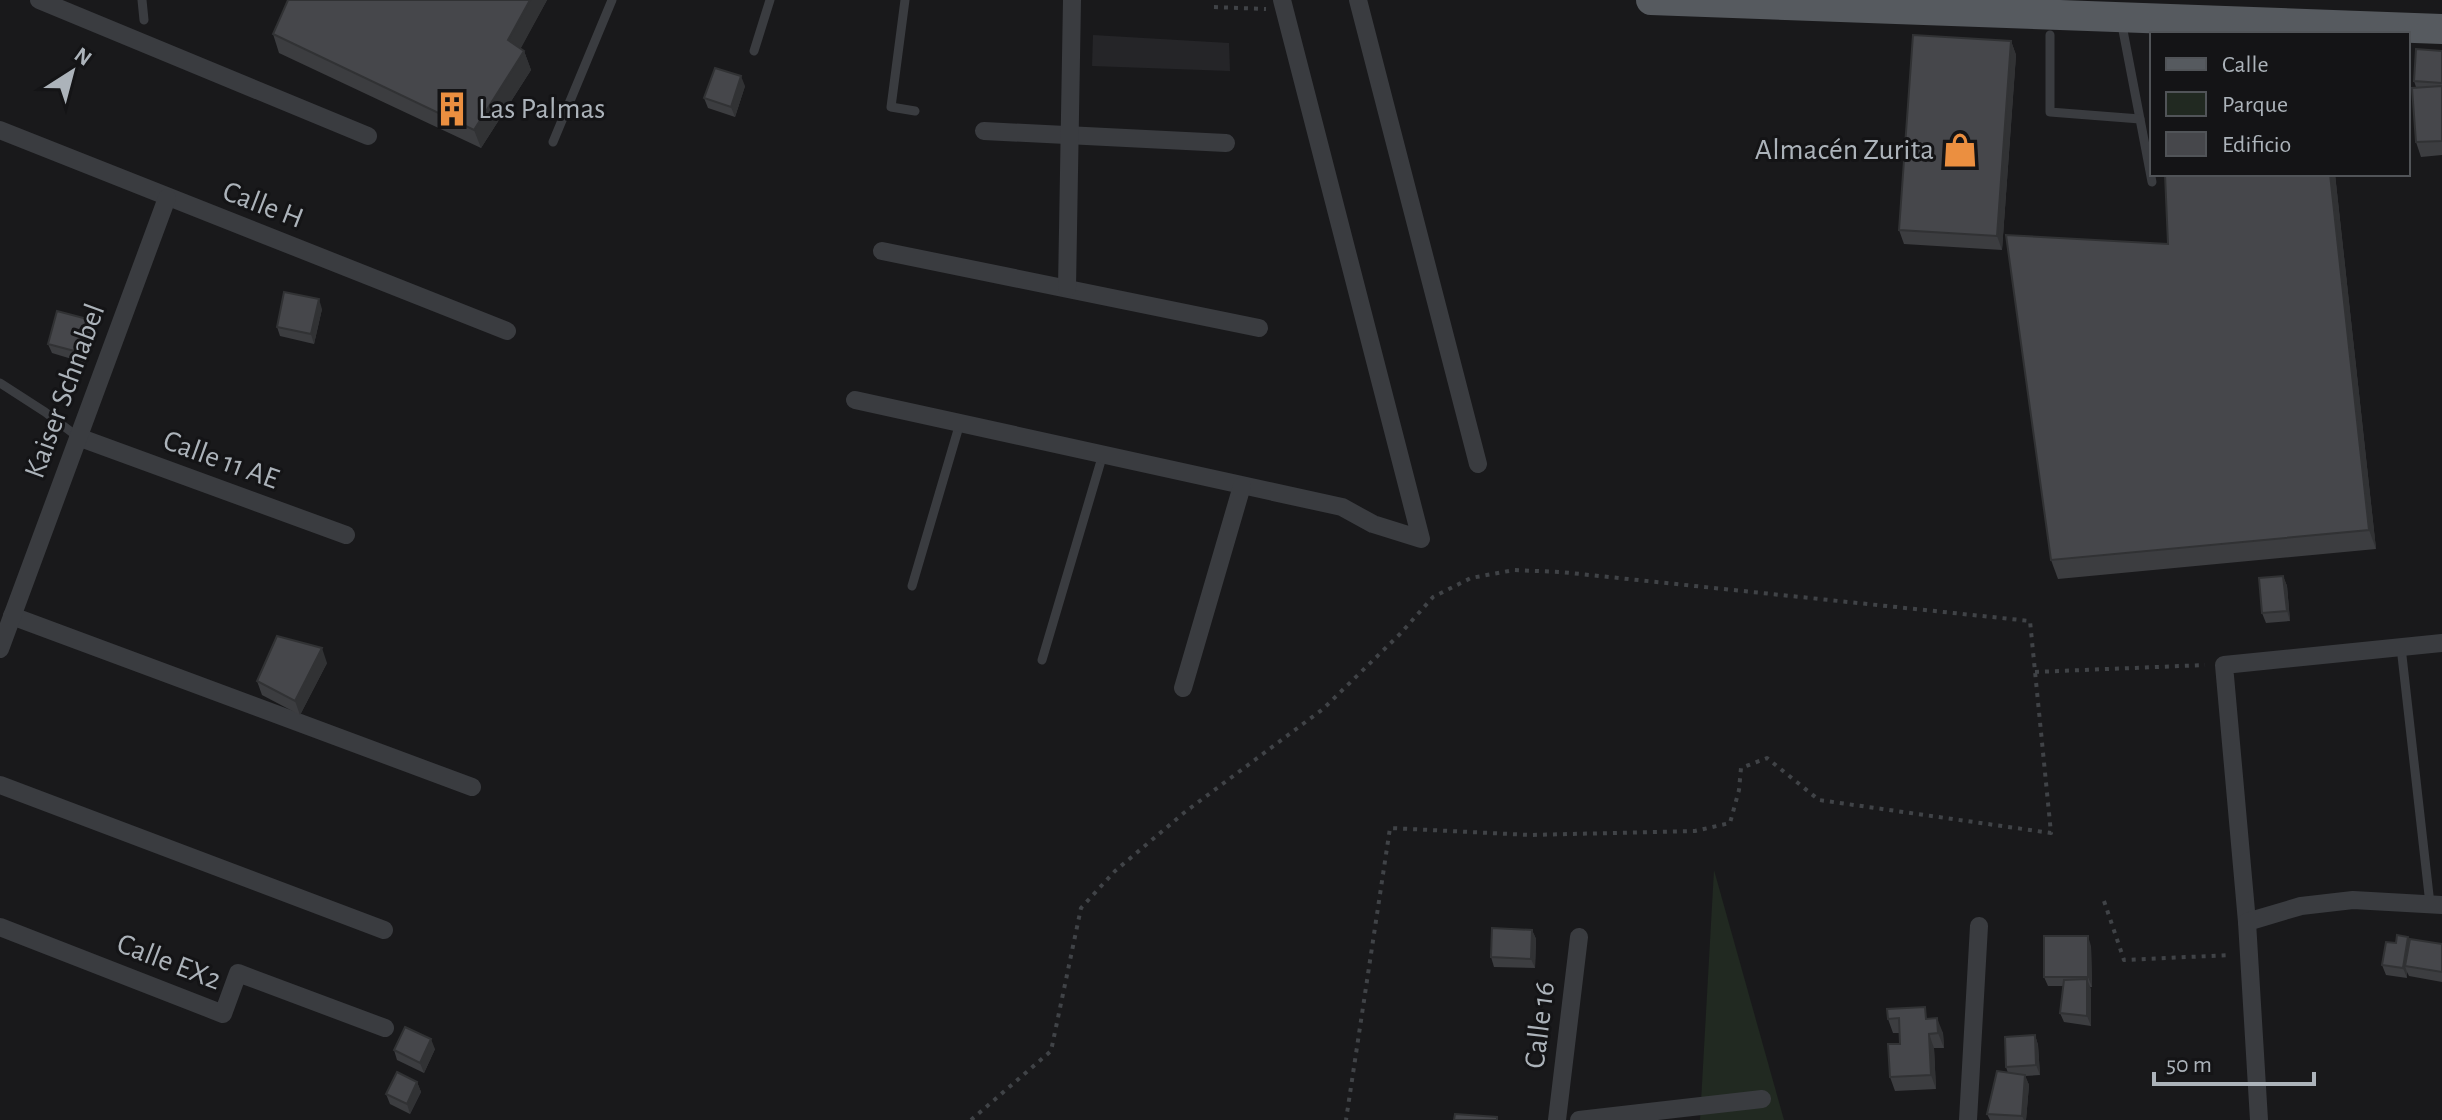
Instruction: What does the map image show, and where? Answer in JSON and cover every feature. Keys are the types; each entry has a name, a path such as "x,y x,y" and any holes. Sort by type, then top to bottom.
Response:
{"main road":[{"path":"1651,0 1971,16 2121,17 2178,26 2442,29"}],"street":[{"path":"39,0 368,136"},
{"path":"1067,288 1072,0"},
{"path":"1358,0 1478,464"},
{"path":"855,400 1342,507 1373,524 1421,539 1284,5"},
{"name":"Calle H","path":"0,130 507,331"},
{"path":"984,131 1226,143"},
{"name":"Kaiser Schnabel","path":"0,649 167,198"},
{"path":"882,251 1259,328"},
{"name":"Calle 11 AE","path":"78,437 346,535"},
{"path":"1183,688 1242,486"},
{"path":"12,616 472,787"},
{"path":"2259,1120 2250,955 2224,665 2442,643"},
{"path":"0,785 384,930"},
{"path":"2247,922 2301,906 2353,900 2436,904"},
{"path":"1968,1120 1979,926"},
{"name":"Calle EX2","path":"0,927 223,1014 238,973 385,1028"},
{"name":"Calle 16","path":"1557,1120 1579,937"},
{"path":"1579,1120 1762,1099"}],"lane":[{"path":"142,0 144,20"},
{"path":"553,142 612,0"},
{"path":"754,51 770,0"},
{"path":"905,0 891,107 915,111"},
{"path":"2121,17 2150,172"},
{"path":"2050,35 2050,112 2140,119"},
{"path":"2151,176 2152,182"},
{"path":"0,383 78,437"},
{"path":"912,586 960,423"},
{"path":"1042,660 1103,454"},
{"path":"2401,647 2436,904"}],"path":[{"path":"1214,7 1284,5"},
{"path":"971,1120 1051,1051 1081,908 1106,880 1185,812 1323,709 1433,597 1471,578 1514,570 1561,572 2030,621 2051,833 1819,800 1767,758 1741,768 1730,823 1695,831 1530,835 1390,828 1346,1120"},
{"path":"2035,672 2224,665"},
{"path":"2104,901 2124,960 2250,955"}],"shaded area":[{"path":"1093,35 1229,43 1230,71 1092,66"}],"green space":[{"path":"1714,870 1784,1120 1700,1120"}],"building":[{"name":"Las Palmas","path":"288,0 530,0 508,40 524,51 474,130 273,34"},
{"name":"Almacén Zurita","path":"1913,35 2011,41 1997,236 1899,230"},
{"path":"2416,49 2442,51 2442,83 2414,81"},
{"path":"715,68 741,76 731,107 704,98"},
{"path":"2442,86 2442,141 2416,142 2412,88"},
{"path":"2165,176 2330,176 2369,530 2051,560 2006,235 2168,244"},
{"path":"284,292 319,299 311,334 277,327"},
{"path":"57,311 91,320 82,353 48,344"},
{"path":"2283,576 2287,611 2262,613 2259,578"},
{"path":"277,636 322,648 295,701 257,681"},
{"path":"1492,928 1532,930 1531,959 1491,957"},
{"path":"2397,935 2408,937 2403,968 2382,965 2386,942 2396,943"},
{"path":"2044,936 2088,936 2088,977 2044,977"},
{"path":"2410,939 2442,944 2442,972 2405,966"},
{"path":"2087,979 2087,1016 2060,1013 2064,980"},
{"path":"1925,1007 1926,1019 1937,1018 1938,1033 1929,1034 1931,1075 1890,1077 1888,1044 1900,1044 1899,1018 1888,1019 1887,1009"},
{"path":"405,1027 431,1039 420,1063 394,1050"},
{"path":"2035,1035 2036,1065 2006,1067 2005,1037"},
{"path":"1997,1071 2025,1075 2022,1116 1987,1114"},
{"path":"397,1072 417,1082 407,1104 386,1094"},
{"path":"1455,1114 1497,1117 1497,1120 1454,1120"}],"place":[{"name":"Las Palmas","path":"452,109"},
{"name":"Almacén Zurita","path":"1960,150"}]}
